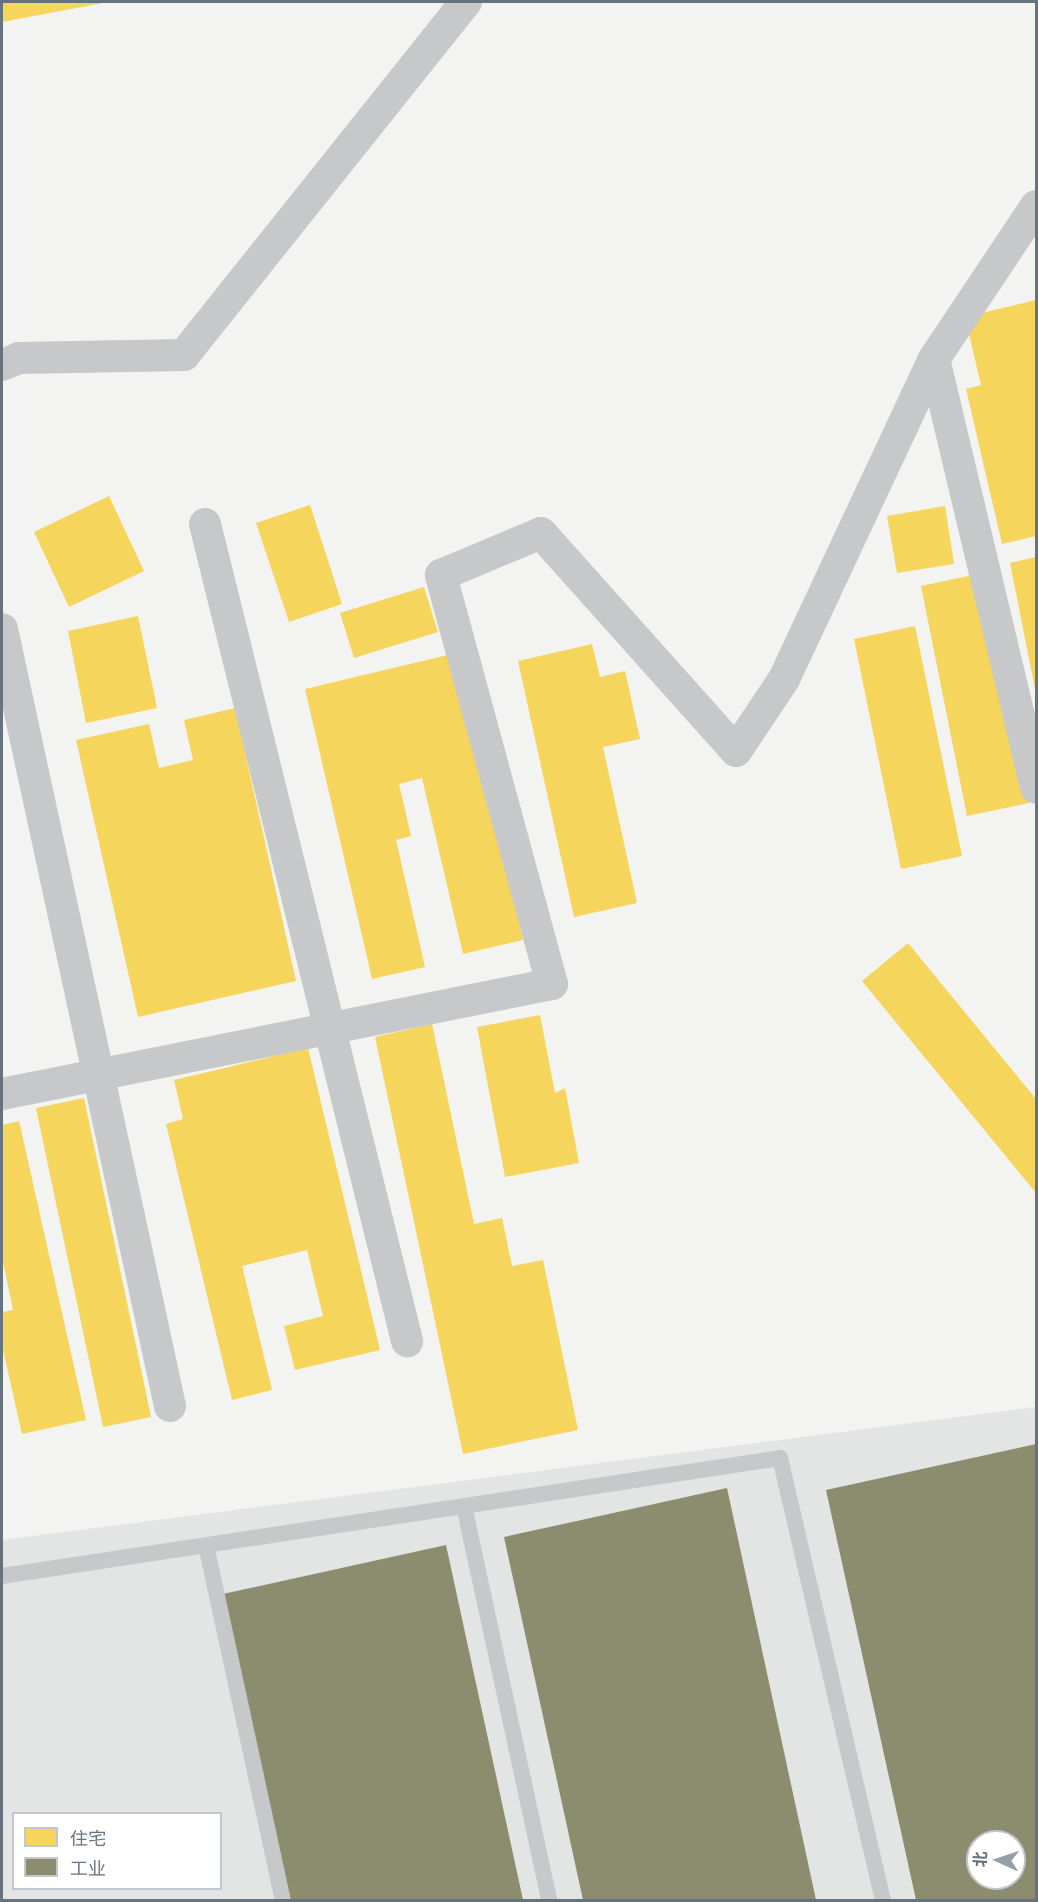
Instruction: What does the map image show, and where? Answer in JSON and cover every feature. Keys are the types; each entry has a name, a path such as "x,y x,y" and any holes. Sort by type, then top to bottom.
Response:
{"street":[{"path":"2,365 19,358 184,354 466,2"},
{"path":"2,1094 552,984 441,575 541,533 736,751 784,679 934,359 1036,206"},
{"path":"934,359 1036,788"},
{"path":"205,524 407,1341"},
{"path":"2,629 170,1406"}],"lane":[{"path":"2,1576 780,1458 883,1900"},
{"path":"464,1506 549,1900"},
{"path":"206,1545 284,1900"}],"shaded area":[{"path":"1036,1407 1036,1900 2,1900 2,1540"}],"building: 住宅":[{"path":"2,2 103,2 103,3 2,22"},
{"path":"1036,300 1036,536 1002,544 966,389 981,385 965,317"},
{"path":"109,496 144,571 69,607 34,532"},
{"path":"310,505 342,604 289,622 256,523"},
{"path":"945,506 954,564 897,573 887,516"},
{"path":"1036,557 1036,689 1035,689 1010,563"},
{"path":"982,573 1029,803 967,816 921,586"},
{"path":"424,587 438,632 354,658 340,613"},
{"path":"138,616 157,708 86,723 68,631"},
{"path":"915,626 962,856 901,869 854,639"},
{"path":"592,644 600,677 625,671 640,739 603,747 637,903 574,917 518,661"},
{"path":"456,653 523,940 463,954 422,778 399,784 411,836 396,840 425,967 372,979 305,689"},
{"path":"235,708 296,981 138,1017 76,740 149,724 159,768 193,760 184,720"},
{"path":"908,943 1036,1099 1036,1193 862,981"},
{"path":"540,1015 555,1093 565,1088 579,1163 505,1177 477,1027"},
{"path":"432,1024 474,1224 502,1218 512,1266 543,1260 578,1430 463,1454 375,1037"},
{"path":"308,1048 380,1350 295,1370 284,1326 323,1316 307,1250 242,1266 272,1390 232,1400 166,1124 183,1119 174,1080"},
{"path":"84,1098 151,1417 103,1427 36,1108"},
{"path":"19,1121 86,1420 22,1434 2,1345 2,1312 13,1310 2,1257 2,1125"}],"building: 工业":[{"path":"1036,1444 1036,1900 916,1900 826,1490"},
{"path":"727,1488 816,1900 583,1900 504,1537"},
{"path":"446,1545 523,1900 289,1900 223,1594"}]}
